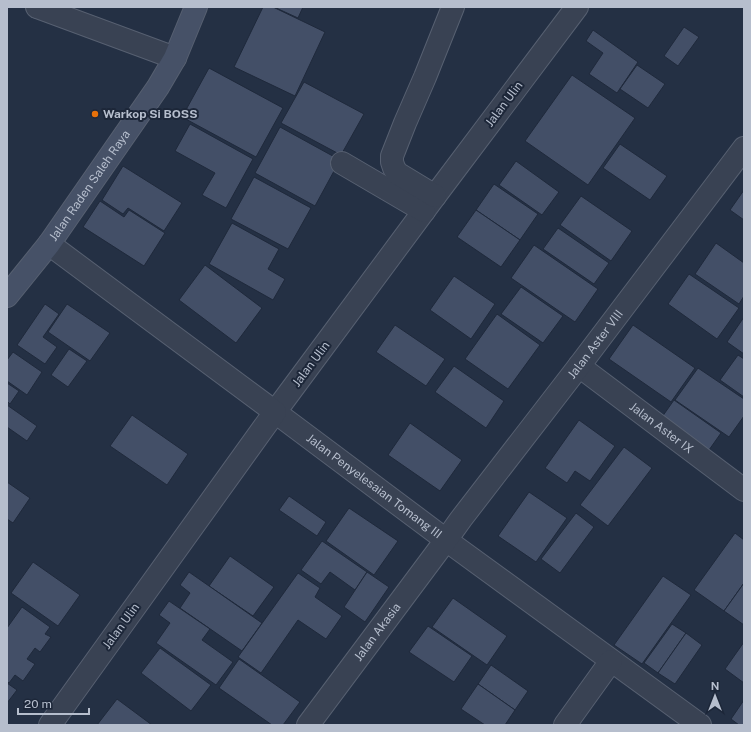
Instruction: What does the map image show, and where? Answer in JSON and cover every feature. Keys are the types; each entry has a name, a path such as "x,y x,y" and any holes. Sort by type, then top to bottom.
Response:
{"main road":[{"name":"Jalan Raden Saleh Raya","path":"7,296 49,244 158,87 175,58 196,7"}],"street":[{"path":"37,7 175,58"},
{"path":"430,204 397,173 392,162 392,156 453,7"},
{"name":"Jalan Ulin","path":"50,725 275,412 577,7"},
{"name":"Jalan Aster VIII","path":"446,540 744,148"},
{"path":"342,163 430,204"},
{"name":"Jalan Penyelesaian Tomang III","path":"49,244 446,540 700,725"},
{"name":"Jalan Aster IX","path":"579,366 742,485"},
{"name":"Jalan Akasia","path":"308,725 446,540"},
{"path":"565,725 611,661"}],"building":[{"path":"263,7 273,7 325,32 295,96 234,67"},
{"path":"274,7 303,7 298,18"},
{"path":"684,27 699,37 678,66 664,56"},
{"path":"593,30 638,62 617,93 589,74 603,53 586,41"},
{"path":"637,65 665,84 648,108 620,89"},
{"path":"209,68 283,108 256,157 182,117"},
{"path":"572,75 635,118 588,185 525,141"},
{"path":"304,82 364,114 341,155 281,123"},
{"path":"190,124 253,159 226,208 202,195 215,173 175,151"},
{"path":"280,127 340,160 315,206 255,173"},
{"path":"620,144 667,176 650,200 603,168"},
{"path":"516,161 559,192 542,215 499,185"},
{"path":"123,166 182,203 164,231 128,208 123,214 102,200"},
{"path":"254,177 311,208 288,249 231,219"},
{"path":"494,184 538,214 520,240 476,210"},
{"path":"744,190 744,220 730,210"},
{"path":"581,196 632,231 611,261 560,225"},
{"path":"100,201 124,217 129,210 165,233 144,266 83,227"},
{"path":"476,210 520,240 501,267 457,237"},
{"path":"232,223 279,249 268,269 285,279 273,300 209,264"},
{"path":"558,228 609,263 594,284 543,249"},
{"path":"716,243 744,263 744,296 739,304 695,274"},
{"path":"534,245 598,289 575,322 511,278"},
{"path":"205,265 262,308 236,343 179,300"},
{"path":"689,274 739,308 717,339 668,304"},
{"path":"454,276 495,304 471,339 430,310"},
{"path":"521,287 563,316 543,343 501,314"},
{"path":"45,304 59,314 43,337 57,347 45,364 17,345"},
{"path":"67,304 110,333 90,361 48,332"},
{"path":"497,314 540,345 508,389 465,359"},
{"path":"744,317 744,354 727,342"},
{"path":"395,325 445,359 426,386 376,352"},
{"path":"633,325 695,368 671,402 609,359"},
{"path":"69,349 87,361 68,387 51,375"},
{"path":"13,352 42,372 27,395 7,381 7,360"},
{"path":"738,355 744,359 744,397 720,380"},
{"path":"454,366 504,401 486,428 435,392"},
{"path":"698,368 744,399 744,416 729,437 675,400"},
{"path":"7,383 19,391 10,404 7,401"},
{"path":"674,400 721,433 709,450 662,417"},
{"path":"7,405 37,426 27,441 7,427"},
{"path":"132,415 188,454 167,485 110,446"},
{"path":"579,420 615,446 590,481 575,471 567,483 545,468"},
{"path":"410,423 462,460 440,491 388,455"},
{"path":"624,447 652,468 608,526 580,505"},
{"path":"7,482 30,498 13,523 7,519"},
{"path":"529,492 567,518 536,562 498,536"},
{"path":"289,496 326,522 317,536 279,510"},
{"path":"349,508 398,541 374,575 326,541"},
{"path":"576,513 594,527 560,573 541,559"},
{"path":"735,533 744,540 744,583 724,611 694,590"},
{"path":"322,541 367,572 355,590 330,572 321,584 301,570"},
{"path":"230,556 274,587 253,616 209,586"},
{"path":"33,562 80,595 58,626 11,593"},
{"path":"189,572 262,623 242,651 180,608 190,593 180,585"},
{"path":"367,572 389,587 365,622 344,607"},
{"path":"298,573 320,588 315,597 342,616 326,639 298,620 261,673 238,657"},
{"path":"663,576 691,595 642,664 614,645"},
{"path":"744,583 744,625 724,611"},
{"path":"453,598 507,636 487,665 432,627"},
{"path":"169,601 210,629 202,640 233,662 216,685 156,643 170,623 159,615"},
{"path":"22,607 50,627 45,634 51,637 40,652 35,648 27,659 35,664 23,681 15,675 9,683 7,681 7,628"},
{"path":"672,624 686,633 658,673 644,663"},
{"path":"428,626 472,656 454,682 409,652"},
{"path":"686,633 702,645 675,684 658,673"},
{"path":"744,642 744,683 725,669"},
{"path":"160,648 211,685 191,711 141,673"},
{"path":"239,659 300,702 283,725 272,725 219,688"},
{"path":"491,665 528,691 515,710 478,684"},
{"path":"7,683 17,690 7,703"},
{"path":"478,684 515,710 505,725 485,725 461,709"},
{"path":"117,699 152,725 97,725"},
{"path":"744,700 744,725 739,725 731,719"}],"place":[{"name":"Warkop Si BOSS","path":"95,114"}]}
